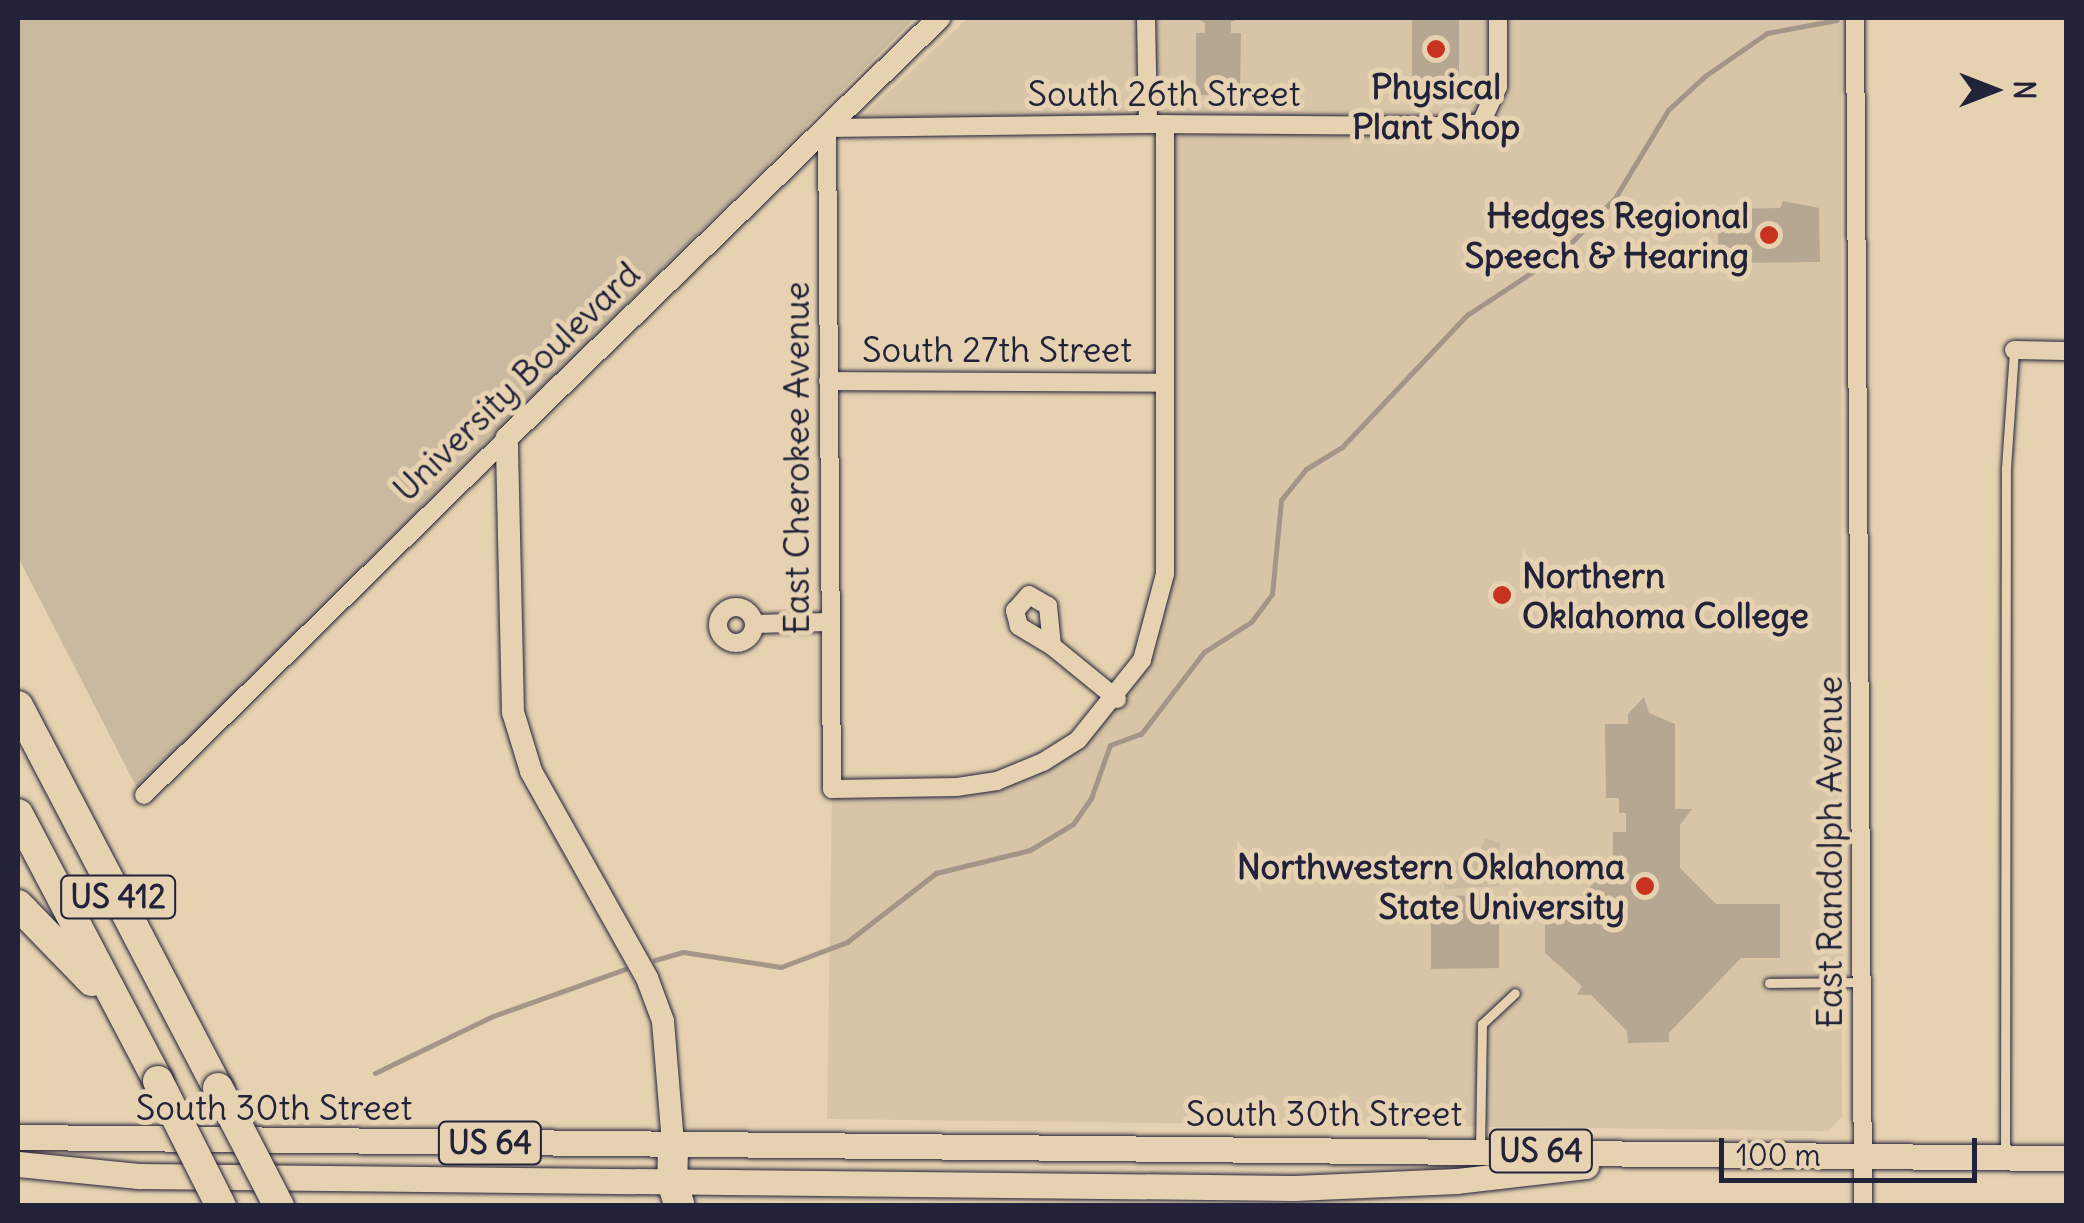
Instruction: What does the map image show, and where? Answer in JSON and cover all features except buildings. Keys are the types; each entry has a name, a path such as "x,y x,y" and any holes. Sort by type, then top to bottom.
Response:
{"highway":[{"name":"US 412","path":"18,706 279,1206"},
{"name":"US 412","path":"18,814 120,1012"},
{"path":"18,905 120,1012 222,1206"},
{"path":"671,1198 673,1143"}],"main road":[{"name":"South 30th Street","path":"18,1138 1480,1148 1652,1158"},
{"path":"1158,1148 1158,1196"},
{"name":"US 64","path":"1652,1158 2066,1158"},
{"name":"South 30th Street","path":"18,1164 138,1176 671,1198 1158,1196 1480,1178 1652,1158"}],"street":[{"name":"University Boulevard","path":"144,795 939,18"},
{"path":"1052,646 1117,699 1142,660 1159,616 1165,383 1156,124 1146,18"},
{"name":"South 26th Street","path":"827,128 1481,124 1494,109 1498,18"},
{"name":"East Randolph Avenue","path":"1855,18 1862,1206"},
{"name":"East Cherokee Avenue","path":"827,128 832,789 997,781 1078,740 1117,699"},
{"path":"2014,350 2066,351"},
{"name":"South 27th Street","path":"828,381 1165,383"},
{"path":"507,438 514,712 532,770 648,978 664,1021 673,1143"},
{"path":"755,624 828,622"}],"lane":[{"path":"2005,1158 2006,468 2014,350"},
{"path":"1769,983 1862,982"},
{"path":"1480,1178 1482,1024 1516,994"}],"shaded area":[{"path":"18,18 915,18 138,790 18,557"},
{"name":"Northern Oklahoma College","path":"968,18 1841,18 1842,1117 1828,1131 827,1119 832,789 957,787 1043,762 1117,699 1159,615 1165,124 842,136"},
{"path":"1485,838 1500,843 1499,886 1444,889 1444,861 1476,861"}],"waterway":[{"path":"655,960 683,952 781,967 847,942 936,873 1030,850 1073,824 1091,798 1110,745 1141,734 1204,652 1251,622 1272,594 1281,500 1306,469 1342,447 1467,315 1561,253 1615,198 1668,110 1705,76 1767,33 1837,20"},
{"path":"375,1073 493,1016 625,969"}],"place":[{"name":"Physical Plant Shop","path":"1436,49"},
{"name":"Hedges Regional Speech & Hearing","path":"1769,235"},
{"name":"Northern Oklahoma College","path":"1502,595"},
{"name":"Northwestern Oklahoma State University","path":"1645,886"}]}
